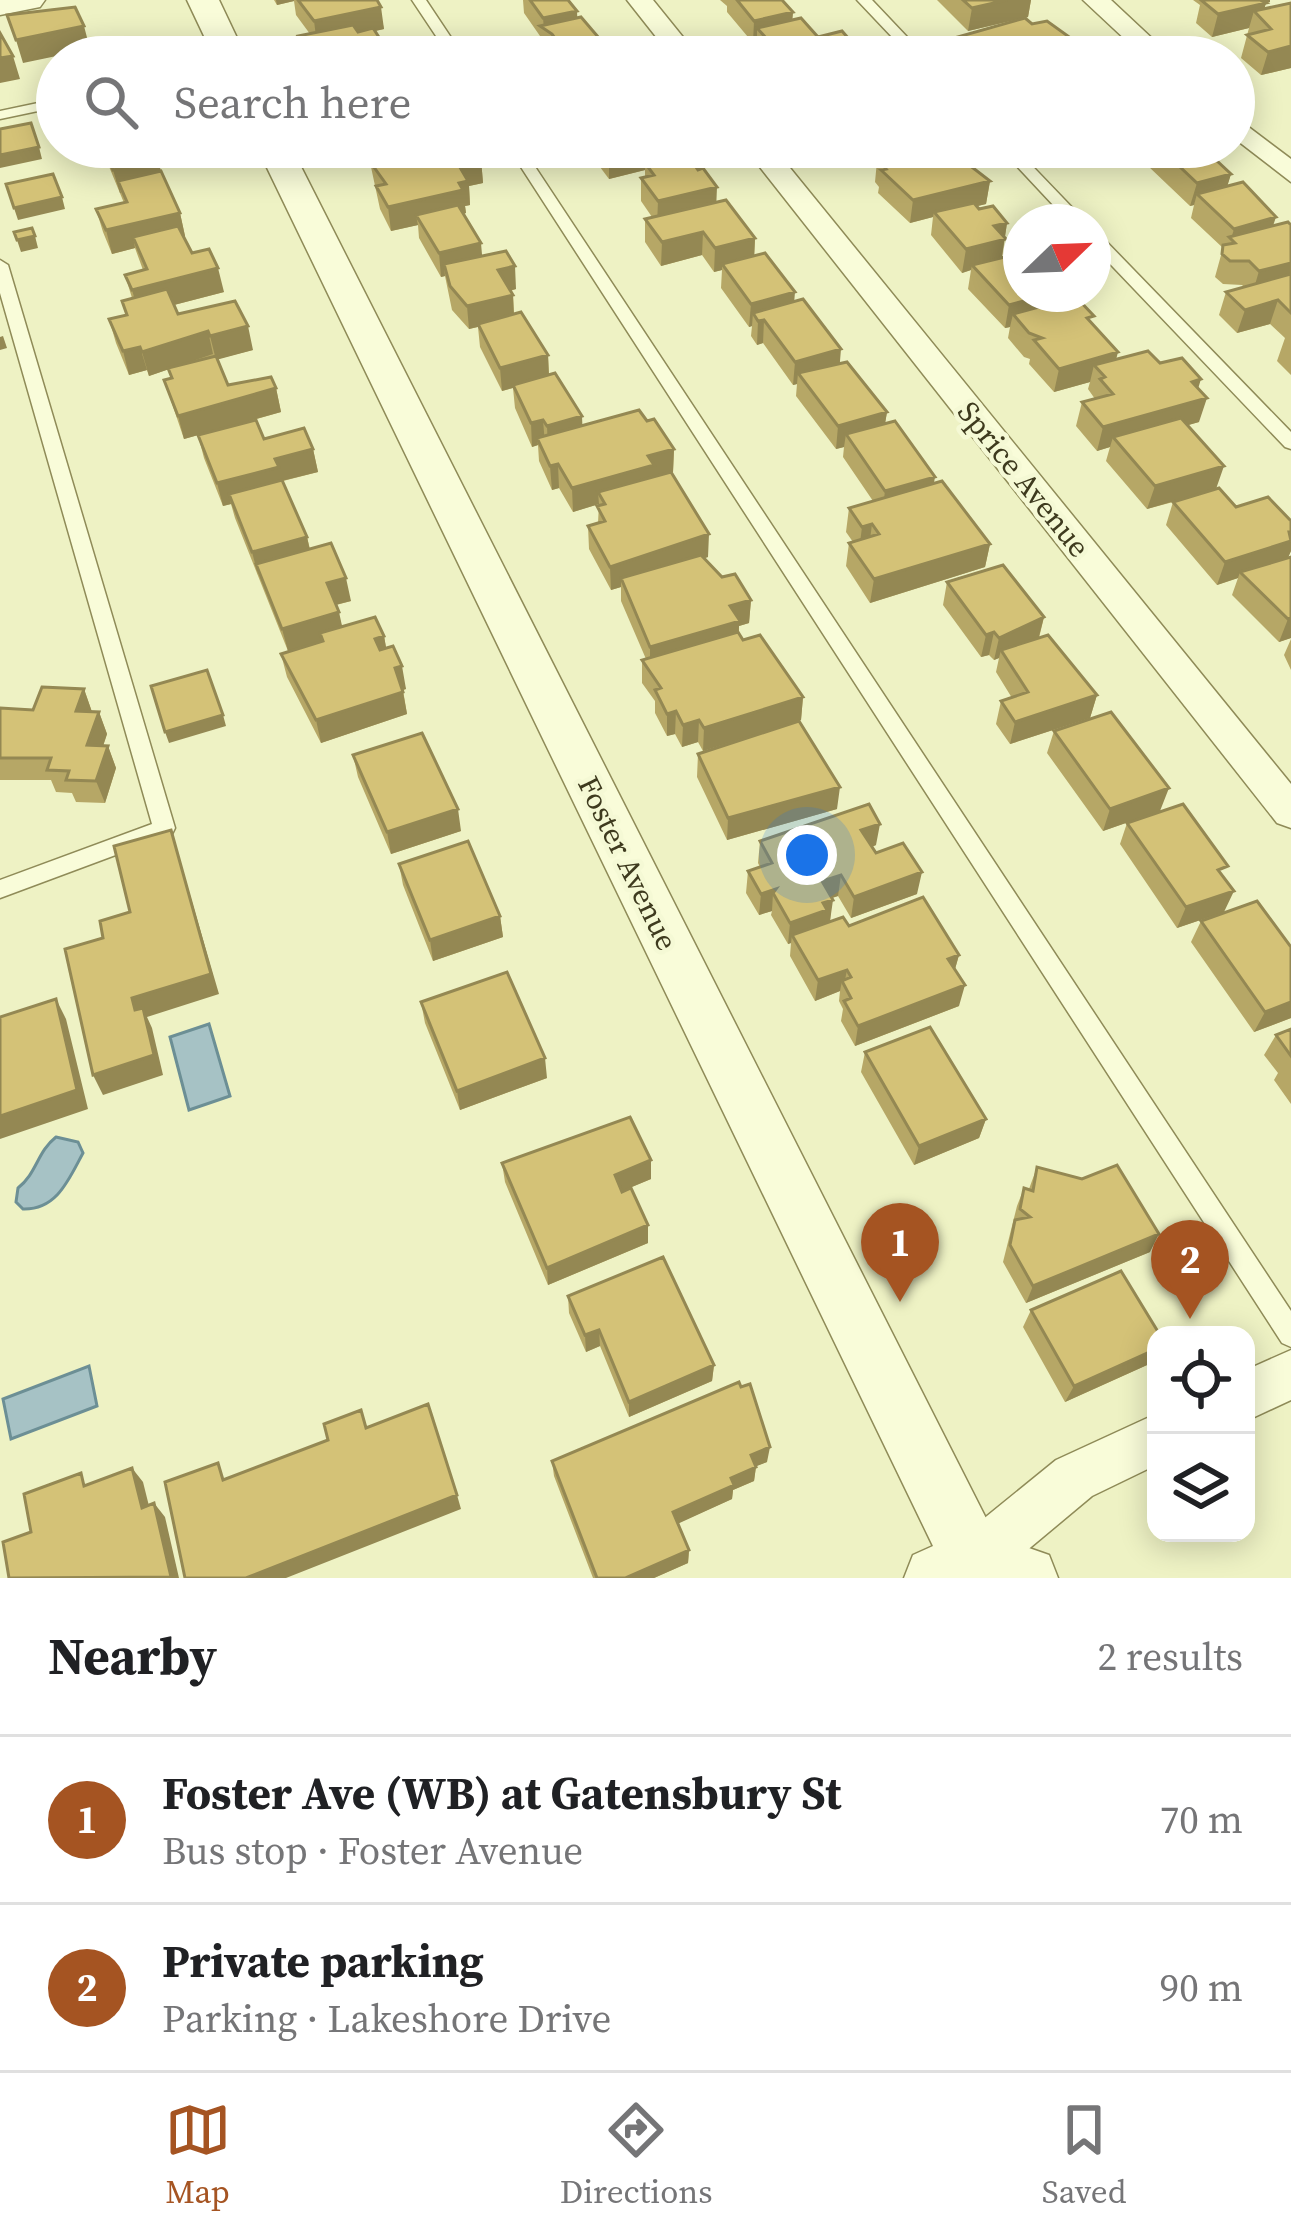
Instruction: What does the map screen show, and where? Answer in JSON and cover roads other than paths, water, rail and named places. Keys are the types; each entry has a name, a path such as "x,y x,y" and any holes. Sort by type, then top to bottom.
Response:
{"street":[{"path":"0,6 29,0"},
{"path":"203,0 220,36"},
{"path":"640,0 669,36"},
{"path":"1096,0 1136,36"},
{"path":"1255,143 1291,175"},
{"name":"Foster Avenue","path":"284,168 980,1574"},
{"name":"Sprice Avenue","path":"775,168 1291,812"},
{"path":"1255,1392 1291,1374"},
{"path":"980,1574 1075,1478 1147,1443"}],"lane":[{"path":"419,0 443,36"},
{"path":"864,0 899,36"},
{"path":"0,115 36,107"},
{"path":"529,168 1291,1334"},
{"path":"1026,168 1061,204"},
{"path":"1111,256 1291,442"},
{"path":"0,265 164,828 0,889"}],"water":[{"path":"209,1024 230,1096 189,1110 170,1037"},
{"path":"56,1137 78,1142 83,1153 53,1199 23,1209 16,1202 18,1188"},
{"path":"89,1366 97,1406 11,1439 3,1399"}],"place":[{"name":"Foster Ave (WB) at Gatensbury St","path":"900,1302"},
{"name":"Private parking","path":"1190,1319"}]}
